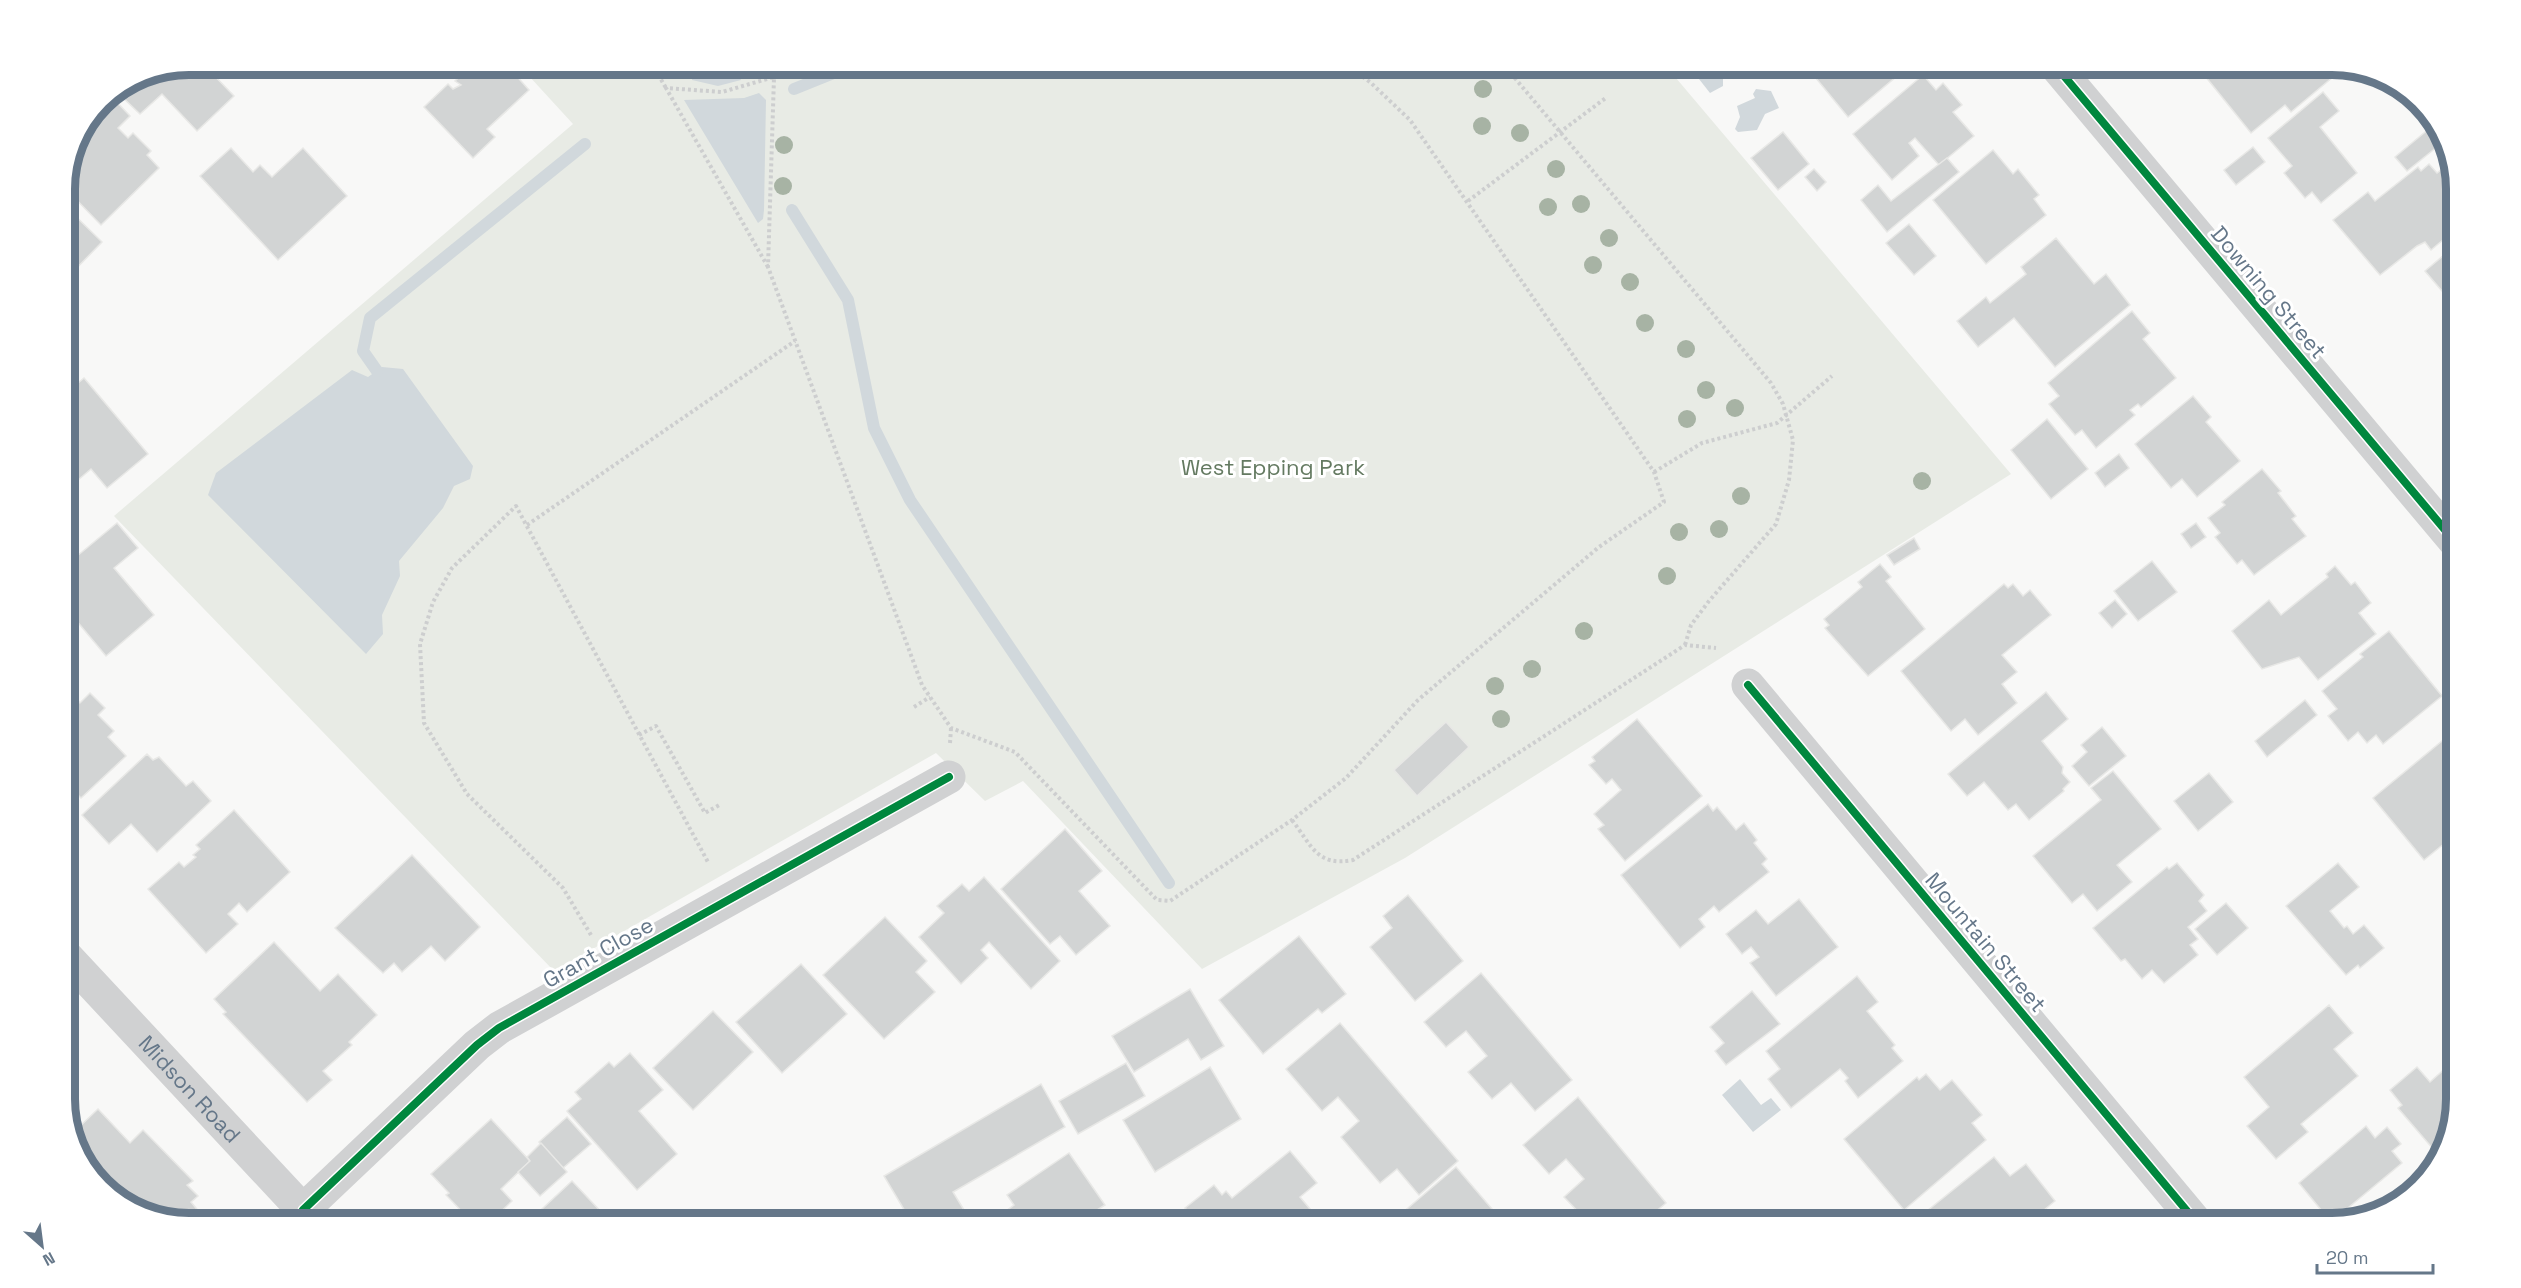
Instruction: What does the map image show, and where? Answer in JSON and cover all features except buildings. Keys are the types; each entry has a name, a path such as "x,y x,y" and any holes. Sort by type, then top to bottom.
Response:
{"street":[{"name":"Downing Street","path":"2063,75 2446,531"},
{"name":"Mountain Street","path":"1748,685 2188,1213"},
{"name":"Grant Close","path":"313,1213 457,1064 500,1028 949,777"},
{"name":"Midson Road","path":"75,966 305,1213"}],"path":[{"path":"658,75 768,267 922,685 951,728 1015,752 1157,900 1170,901 1292,820 1346,778 1418,700 1599,546 1664,502 1654,472 1468,201 1410,120 1360,75"},
{"path":"666,88 722,92 779,75"},
{"path":"1512,75 1771,383 1787,415 1793,440 1790,480 1776,524 1709,601 1691,625 1685,645"},
{"path":"768,267 774,77"},
{"path":"1468,201 1607,97"},
{"path":"527,525 795,341"},
{"path":"1654,472 1702,443 1777,423 1832,376"},
{"path":"588,931 562,888 467,794 424,723 420,644 433,602 452,568 516,506 709,864"},
{"path":"1292,820 1321,858 1335,863 1353,860 1685,645 1716,648"},
{"path":"914,707 930,697"},
{"path":"639,735 656,726 705,813 721,804"}],"green space":[{"name":"West Epping Park","path":"528,75 1673,75 2011,474 1405,858 1202,969 1023,781 985,801 936,753 554,971 114,516 573,124"}],"shaded area":[{"path":"692,75 739,75 741,80 718,86 692,80"},
{"path":"1696,75 1720,75 1723,78 1723,86 1710,93"},
{"path":"1756,89 1771,91 1779,108 1765,114 1757,130 1738,132 1735,129 1740,117 1737,106 1755,98 1753,94"},
{"path":"759,93 766,100 764,210 763,219 758,223 684,100 744,98"},
{"path":"382,367 403,369 473,466 470,479 454,486 443,508 399,561 400,576 382,615 383,634 366,654 208,495 216,473 352,370 368,377"},
{"path":"1740,1079 1761,1105 1771,1098 1781,1110 1753,1132 1722,1095"}],"waterway":[{"path":"794,89 829,75"},
{"path":"377,371 363,351 370,318 585,144"},
{"path":"792,210 848,300 874,428 910,500 1169,883"}],"cycle path":[{"path":"2063,75 2446,531"},
{"path":"1748,685 2189,1213"},
{"path":"303,1210 477,1045 499,1028 949,777"}]}
